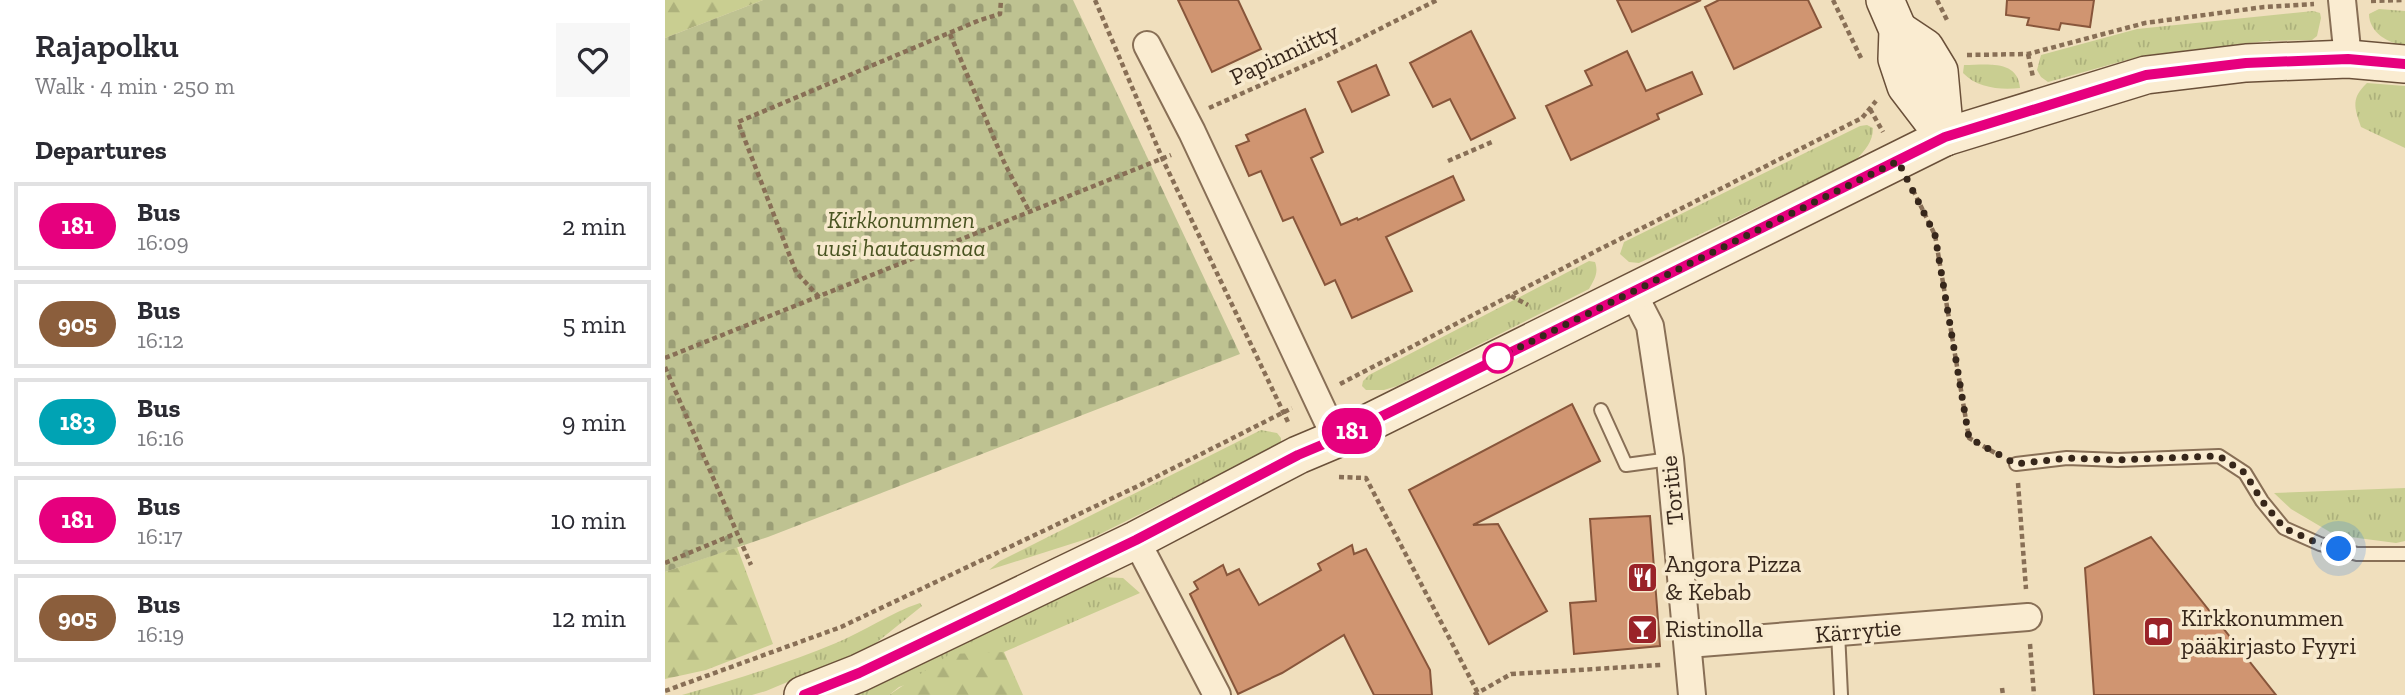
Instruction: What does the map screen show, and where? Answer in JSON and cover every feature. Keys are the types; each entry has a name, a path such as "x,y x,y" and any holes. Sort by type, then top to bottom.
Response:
{"street":[{"path":"2343,1 2348,59"},
{"path":"1891,15 1925,48 1939,71 1945,137"},
{"path":"1147,45 1192,132 1336,439"},
{"path":"803,695 859,673 1136,540 1298,455 1336,439 1945,137 2146,75 2246,63 2348,59 2405,64"},
{"name":"Toritie","path":"1632,291 1650,326 1669,459 1692,695"},
{"path":"1136,540 1217,695"},
{"name":"Kärrytie","path":"1689,654 1838,632 2028,617"}],"lane":[{"path":"1601,410 1626,466 1669,459"},
{"path":"2016,464 2067,458 2118,460 2219,456 2245,473 2262,501 2284,528 2320,544 2357,554 2405,554"},
{"path":"1838,632 1841,695"}],"path":[{"path":"819,296 796,272 738,122 1000,14 1002,0"},
{"path":"1095,0 1163,160 1289,424"},
{"name":"Papinniitty","path":"1192,132 1210,107 1324,57 1437,0"},
{"path":"1833,0 1862,61"},
{"path":"1965,55 2028,54 2145,23 2264,7 2405,0"},
{"path":"950,34 1004,162 1030,213"},
{"path":"1870,108 1935,235 1969,438 2016,464 2034,695"},
{"path":"1448,161 1492,142"},
{"path":"665,358 1163,160"},
{"path":"665,367 751,565"},
{"path":"1325,476 1366,478 1477,694 1511,674 1689,654"},
{"path":"665,563 737,533"},
{"path":"2002,688 2003,695"}],"green space":[{"path":"665,0 763,0 665,38"},
{"name":"Kirkkonummen uusi hautausmaa","path":"763,0 1073,0 1240,354 768,537 665,572 665,38"},
{"path":"2379,9 2405,11 2405,45 2386,39 2372,26 2369,14"},
{"path":"2313,11 2320,13 2321,18 2317,36 2312,40 2266,41 2141,56 2048,82 2037,70 2041,55 2137,29"},
{"path":"1964,65 2007,68 2018,79 2020,88 2005,89 1982,85 1963,73"},
{"path":"2367,83 2405,86 2405,148 2361,127 2355,103 2358,93"},
{"path":"1860,126 1873,128 1872,138 1855,161 1639,263 1629,262 1620,254 1624,242"},
{"path":"1589,261 1595,262 1596,270 1589,289 1397,386 1384,390 1366,390 1362,386 1369,375"},
{"path":"1261,430 1277,433 1281,444 1096,536 989,570 1000,561"},
{"path":"2405,488 2405,541 2396,543 2335,535 2291,509 2274,493"},
{"path":"737,547 773,644 706,670 665,679 665,572"},
{"path":"1099,577 1123,578 1140,593 1004,652 899,687 889,695 849,695 974,639"},
{"path":"920,603 922,606 871,647 766,691 752,695 682,695 817,651"},
{"path":"1004,652 1023,695 889,695 950,654"}],"building":[{"path":"1178,0 1238,0 1261,49 1212,72"},
{"path":"1617,0 1701,0 1632,32"},
{"path":"1719,0 1808,0 1821,27 1734,69 1705,7"},
{"path":"2007,0 2094,0 2090,27 2061,23 2059,30 2027,25 2029,18 2006,15"},
{"path":"1471,31 1515,118 1471,140 1450,99 1433,107 1410,63"},
{"path":"1627,51 1646,91 1692,72 1702,94 1657,114 1659,119 1571,160 1546,106 1592,85 1585,71"},
{"path":"1376,65 1389,95 1352,112 1338,82"},
{"path":"1305,109 1323,152 1311,158 1341,225 1357,218 1358,220 1453,176 1464,200 1386,237 1412,291 1352,318 1335,280 1325,285 1293,217 1283,221 1261,171 1249,176 1236,146 1249,141 1246,135"},
{"path":"1572,404 1600,461 1473,525 1498,524 1547,611 1489,644 1409,490"},
{"path":"1650,516 1660,646 1574,654 1570,603 1596,601 1590,519"},
{"name":"Kirkkonummen pääkirjasto Fyyri","path":"2151,537 2276,695 2094,695 2085,568"},
{"path":"1352,545 1354,554 1366,549 1430,670 1432,695 1374,695 1344,635 1282,673 1238,694 1190,594 1198,589 1194,582 1223,565 1227,575 1239,569 1259,605 1321,570 1318,564"}],"bus line":[{"name":"181","path":"804,695 859,673 1136,540 1298,455 1336,439 1945,137 2146,75 2246,63 2348,59 2405,64"}],"place":[{"name":"Angora Pizza & Kebab","path":"1642,578"},
{"name":"Ristinolla","path":"1642,629"},
{"name":"Kirkkonummen pääkirjasto Fyyri","path":"2158,632"}],"route":[{"path":"1498,358 1898,161 1935,235 1969,438 2016,464 2067,458 2118,460 2219,456 2245,473 2262,501 2284,528 2320,544 2339,549"}]}
